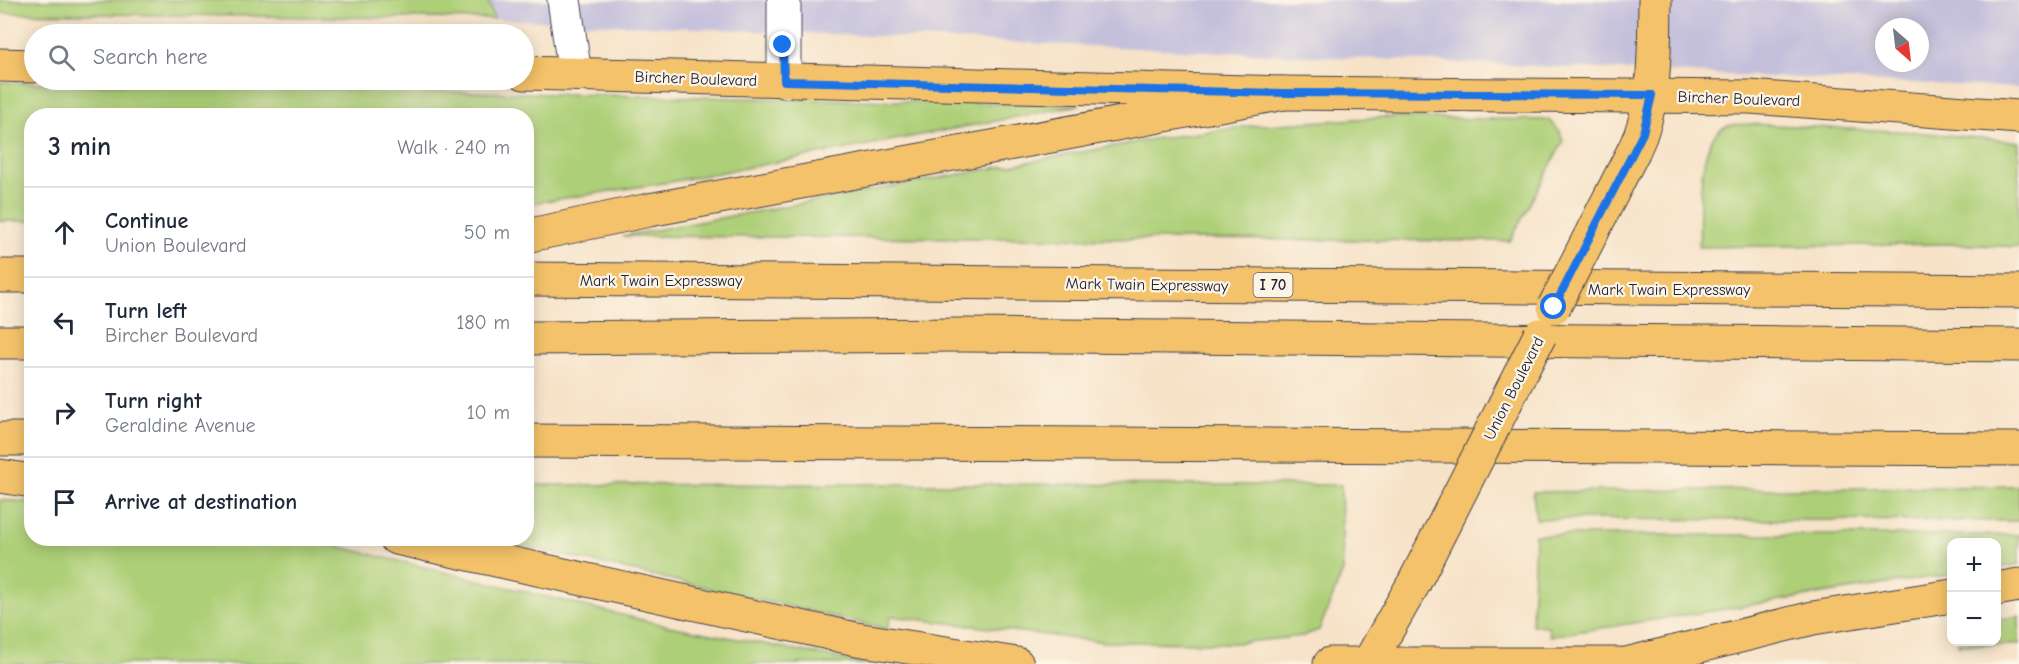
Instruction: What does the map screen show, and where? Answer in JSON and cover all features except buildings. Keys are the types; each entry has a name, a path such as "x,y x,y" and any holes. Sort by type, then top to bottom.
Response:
{"main road":[{"name":"Union Boulevard","path":"1368,664 1414,583 1643,133 1652,95 1655,0"},
{"path":"0,65 24,66"},
{"name":"Bircher Boulevard","path":"534,73 1284,93 1750,97 2019,117"},
{"path":"534,234 649,210 1284,93"},
{"path":"0,276 24,276"},
{"name":"Mark Twain Expressway","path":"534,279 2019,291"},
{"path":"534,338 963,335 2019,345"},
{"path":"0,342 24,342"},
{"path":"0,438 24,439"},
{"path":"534,441 2019,449"},
{"path":"0,476 24,480"},
{"path":"432,546 856,639 1017,664"},
{"path":"2001,588 2019,585"},
{"path":"1626,664 1813,618 1947,597"},
{"path":"1330,664 1618,664"}],"street":[{"path":"564,0 575,74"},
{"path":"784,0 784,81"}],"shaded area":[{"path":"488,0 2019,0 2019,88 494,19"}],"green space":[{"path":"0,0 488,0 494,19 0,13"},
{"path":"0,82 24,83 24,90 376,90 1080,105 670,182 534,203 534,108 24,108 24,221 0,221"},
{"path":"1387,117 1549,120 1560,132 1563,142 1510,241 622,236 1153,139 1250,126"},
{"path":"1749,124 1914,132 2019,142 2019,247 1956,244 1699,247 1700,200 1704,163 1709,147 1715,135 1725,127"},
{"path":"534,485 1341,485 1343,571 1319,630 1303,636 1236,643 1104,642 891,616 887,629 524,546 534,546"},
{"path":"2019,486 2019,521 1536,519 1533,492"},
{"path":"0,500 24,502 24,546 337,546 663,625 870,664 0,664"},
{"path":"1535,535 2019,535 2019,564 2001,567 2001,538 1947,538 1947,575 1550,636 1548,626 1532,625"},
{"path":"2019,616 2019,645 2001,645 2001,619"}],"route":[{"path":"783,45 784,81 1284,93 1652,95 1643,133 1554,307"}]}
